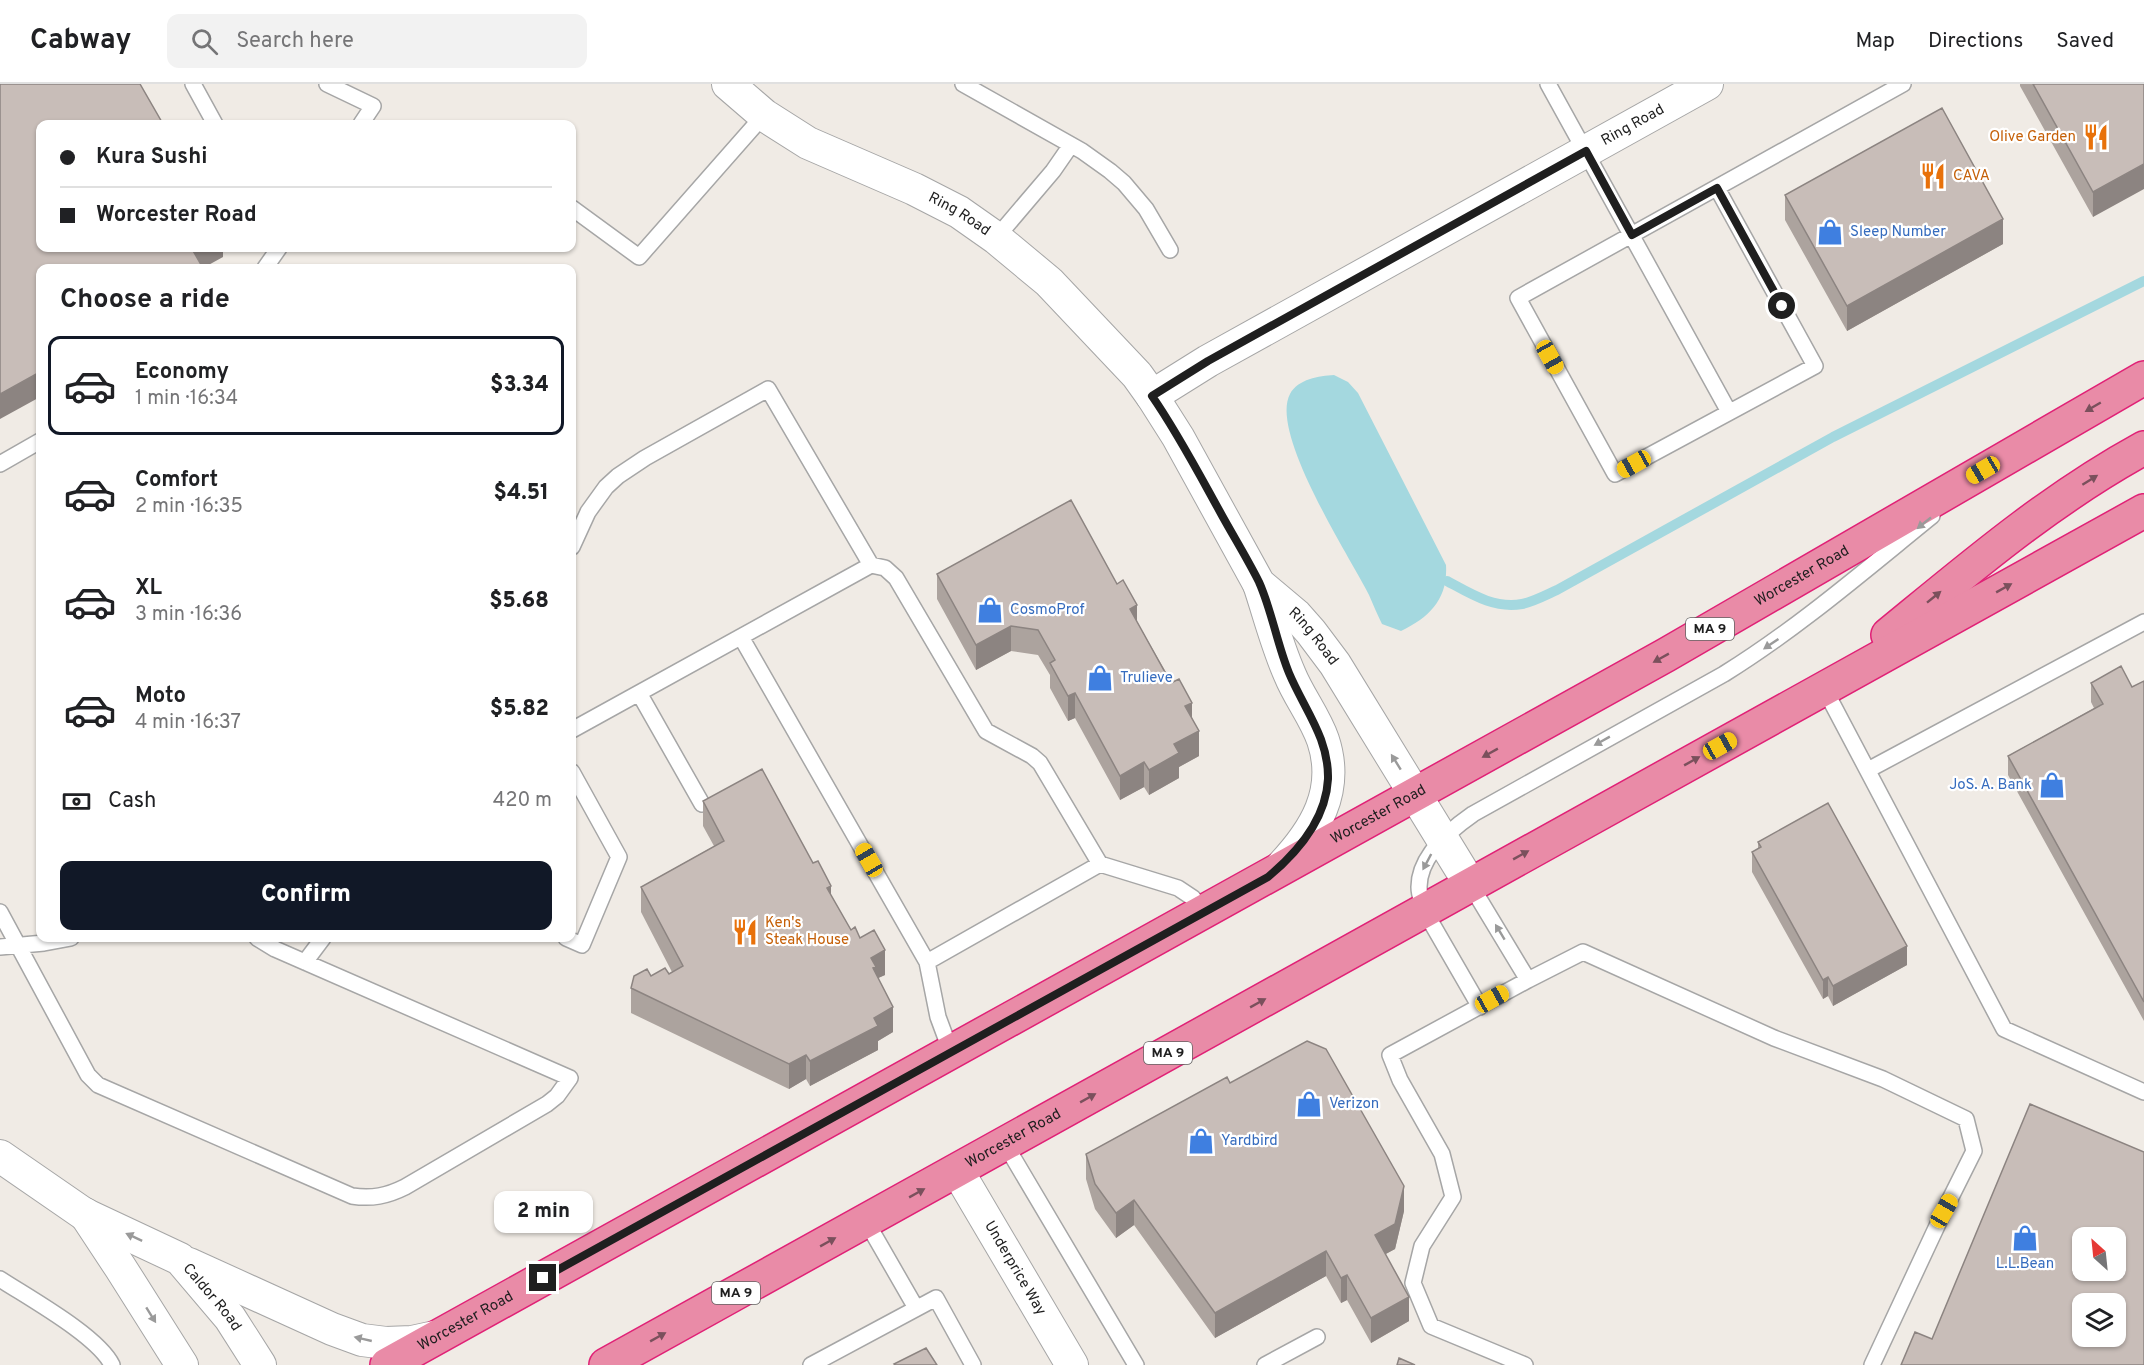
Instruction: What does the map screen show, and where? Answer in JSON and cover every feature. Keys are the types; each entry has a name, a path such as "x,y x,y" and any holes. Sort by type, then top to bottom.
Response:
{"highway":[{"name":"Worcester Road","path":"387,1365 1666,655 2144,378"},
{"path":"1824,688 2040,512 2144,448"},
{"name":"Worcester Road","path":"606,1365 2144,511"}],"street":[{"name":"Ring Road","path":"728,84 784,129 823,150 939,201 996,237 1049,282 1137,375 1178,437 1259,584 1296,615 1323,648 1470,884"},
{"name":"Ring Road","path":"1152,396 1208,361 1707,84"},
{"path":"1259,584 1290,675 1323,740 1328,766 1327,792 1318,820 1302,844 1268,877"},
{"name":"Caldor Road","path":"0,1156 84,1214 180,1259 230,1318 260,1365"},
{"name":"Underprice Way","path":"957,1170 1072,1365"},
{"name":"Caldor Road","path":"84,1214 182,1365"},
{"path":"180,1259 332,1329 362,1340 386,1343 412,1342 441,1335"}],"lane":[{"path":"193,84 213,120"},
{"path":"327,84 373,106 364,120"},
{"path":"963,84 1098,161 1124,183 1146,209 1170,250"},
{"path":"1548,84 1729,412"},
{"path":"1717,188 1815,366 1615,474 1518,298 1903,84"},
{"path":"576,211 639,257 764,115"},
{"path":"996,237 1053,171 1071,145"},
{"path":"576,538 588,512 618,476 645,458 768,389 870,565"},
{"path":"0,464 36,443"},
{"path":"1480,1007 1424,910 1419,885 1422,873 1443,838 1473,814 1724,674 1764,649 1812,614 2002,460"},
{"path":"576,728 870,565 885,568 896,578 986,730 1032,756 1047,772 1100,864 1178,888 1193,898 1204,913"},
{"path":"1868,770 2144,622"},
{"path":"741,637 927,962 938,1017 951,1052"},
{"path":"1824,688 2004,1029 2144,1092"},
{"path":"639,693 702,804"},
{"path":"575,942 582,945 620,857 576,779"},
{"path":"927,962 1100,864"},
{"path":"1470,884 1528,980"},
{"path":"0,912 88,1075 98,1085 352,1196 374,1198 405,1187 548,1104 570,1078 263,942"},
{"path":"0,947 49,942"},
{"path":"305,962 320,942"},
{"path":"1525,1365 1431,1326 1413,1283 1422,1246 1452,1197 1442,1154 1400,1080 1390,1055 1583,952 1774,1038 1883,1079 1966,1119 1974,1151 1872,1365"},
{"path":"1005,1144 1136,1365"},
{"path":"866,1221 916,1308"},
{"path":"0,1279 102,1348 112,1365"},
{"path":"812,1365 936,1298 973,1365"},
{"path":"1265,1365 1317,1337"}],"water":[{"path":"1334,375 1348,382 1358,393 1446,565 1444,588 1435,606 1421,620 1401,631 1382,624 1369,595 1314,495 1291,437 1287,412 1290,394 1303,382 1316,377"}],"building":[{"path":"0,84 140,84 161,120 36,120 36,252 194,252 201,264 36,264 36,374 0,394"},
{"name":"Olive Garden","path":"2033,84 2144,84 2144,164 2093,192"},
{"path":"1942,108 2003,219 1847,306 1785,195"},
{"path":"1071,500 1117,584 1123,580 1137,605 1130,609 1171,683 1179,679 1192,703 1185,706 1199,731 1174,744 1179,753 1149,770 1144,762 1120,776 1075,693 1068,696 1050,663 1055,660 1038,630 1011,626 976,645 937,574"},
{"path":"2121,666 2132,687 2144,681 2144,1002 2008,756 2103,704 2091,683"},
{"name":"Ken's Steak House","path":"762,769 813,863 818,861 831,886 827,888 851,930 855,927 860,938 874,930 885,950 871,958 876,967 873,968 893,1007 874,1018 878,1026 810,1061 806,1055 789,1064 631,988 634,976 647,969 651,976 665,968 669,974 683,966 641,887 724,841 703,801"},
{"path":"1828,803 1907,946 1833,986 1828,977 1823,980 1752,852 1761,847 1758,842"},
{"path":"1307,1041 1326,1049 1404,1186 1395,1224 1375,1235 1409,1297 1371,1318 1347,1275 1341,1278 1326,1251 1215,1313 1134,1200 1116,1213 1095,1184 1086,1154 1227,1077 1230,1083"},
{"path":"2030,1104 2144,1152 2144,1365 1901,1365 1915,1332 1932,1339"},
{"path":"926,1348 937,1365 894,1364"},
{"path":"1399,1358 1415,1365 1397,1365"}],"waterway":[{"path":"1447,581 1492,602 1512,605 1531,602 1557,590 1833,437 2144,281"}],"place":[{"name":"Olive Garden","path":"2096,137"},
{"name":"CAVA","path":"1933,176"},
{"name":"Sleep Number","path":"1830,232"},
{"name":"CosmoProf","path":"990,610"},
{"name":"Trulieve","path":"1100,678"},
{"name":"JoS. A. Bank","path":"2052,785"},
{"name":"Ken's Steak House","path":"745,932"},
{"name":"Verizon","path":"1309,1104"},
{"name":"Yardbird","path":"1201,1141"},
{"name":"L.L.Bean","path":"2025,1238"}],"route":[{"path":"543,1278 1268,877 1281,867 1311,832 1318,820 1327,792 1328,766 1323,740 1290,675 1259,584 1178,437 1152,396 1208,361 1586,151 1632,235 1717,188 1782,306"}]}
